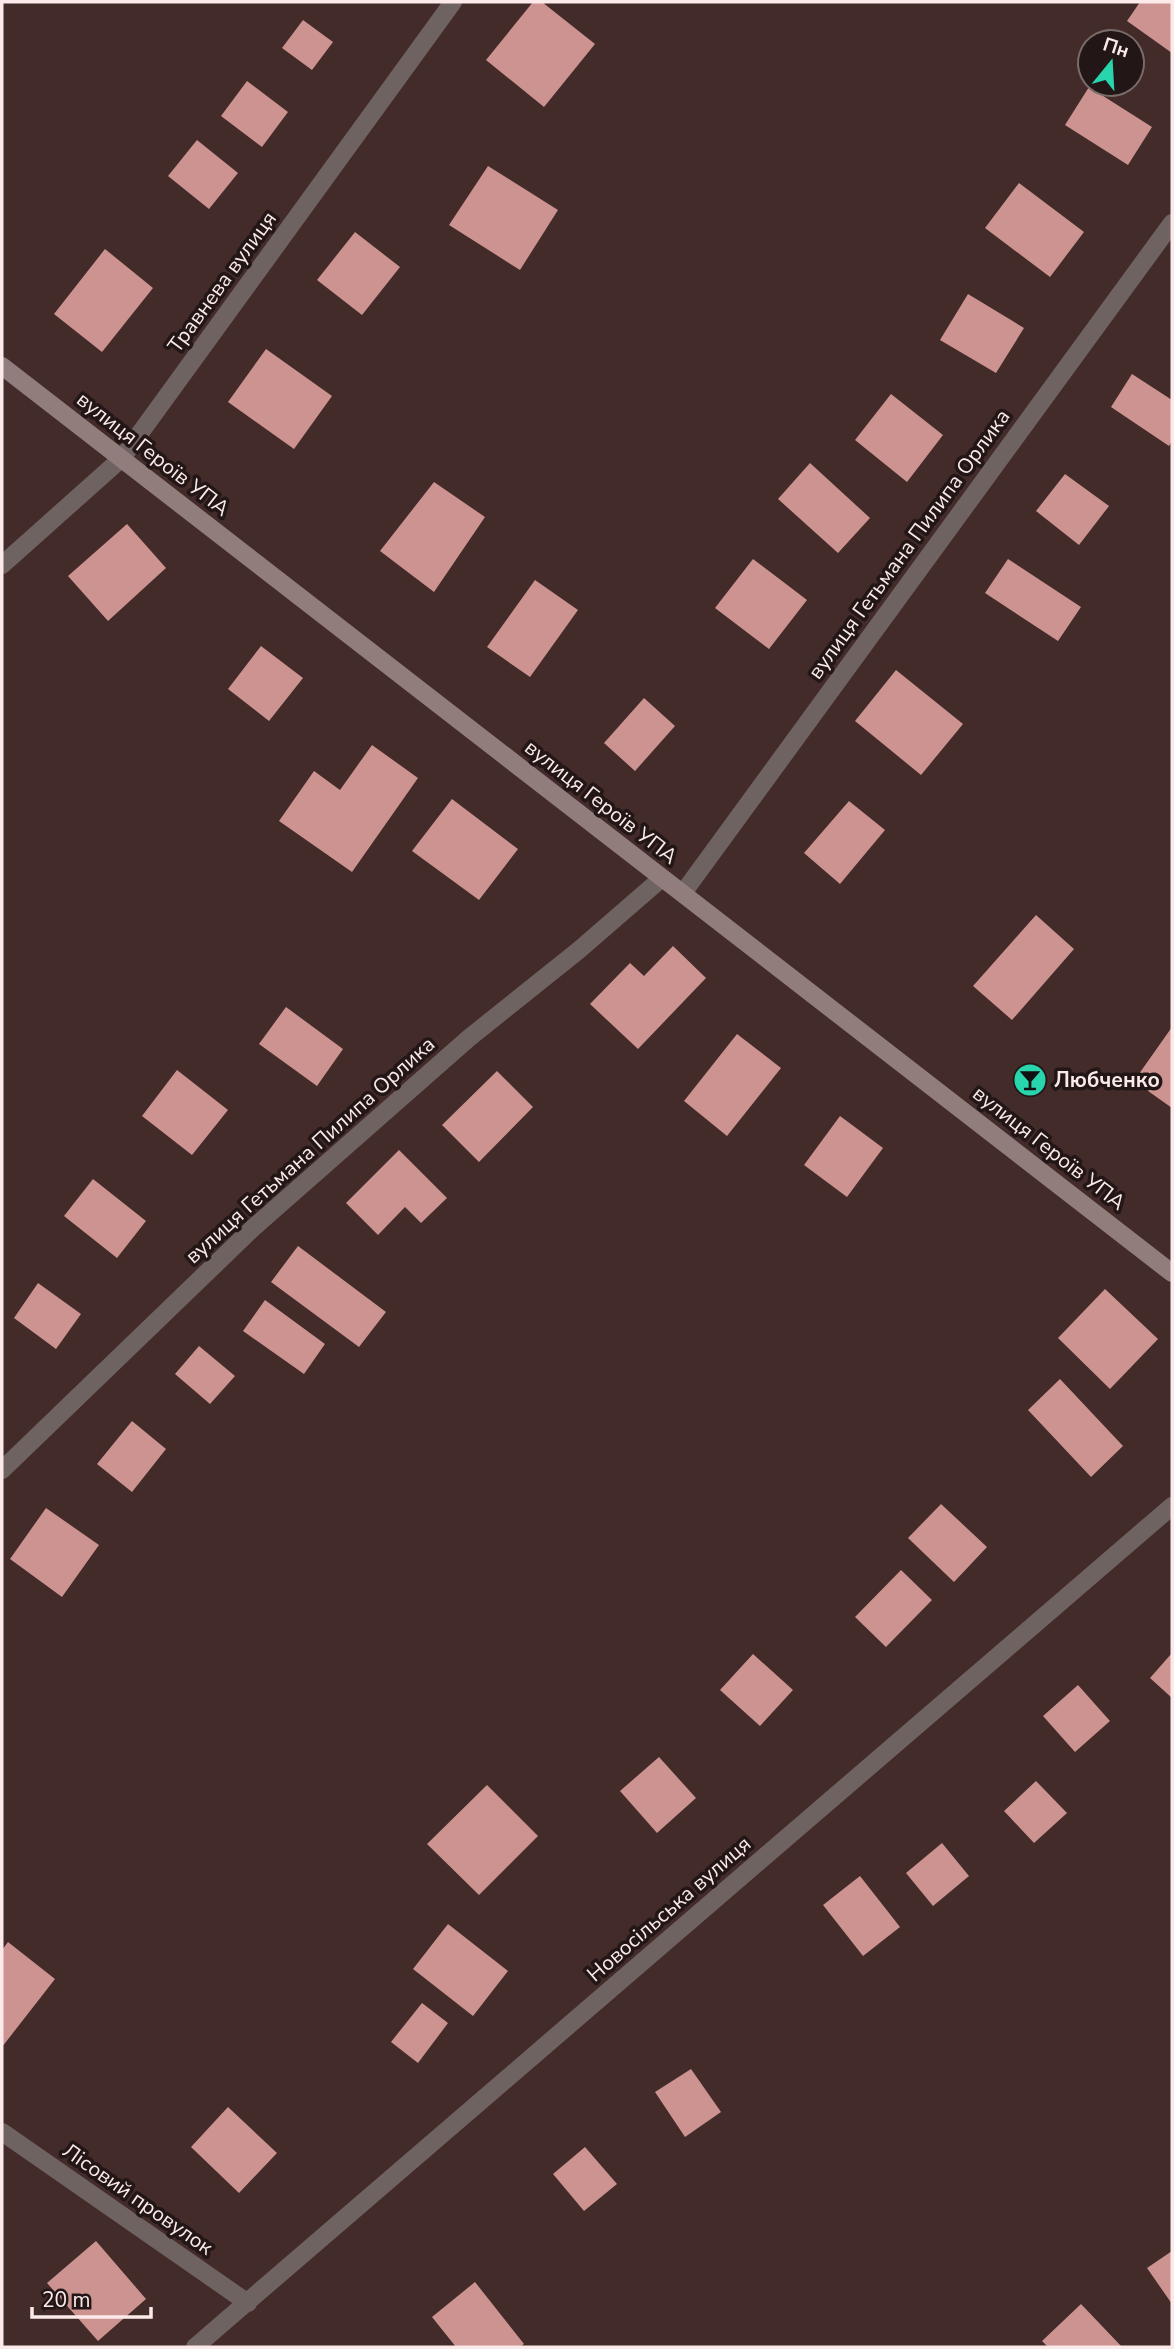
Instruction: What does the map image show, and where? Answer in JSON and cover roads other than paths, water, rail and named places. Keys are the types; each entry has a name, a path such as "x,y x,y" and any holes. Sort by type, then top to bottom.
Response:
{"street":[{"name":"Травнева вулиця","path":"2,565 122,458 453,2"},
{"name":"вулиця Гетьмана Пилипа Орлика","path":"683,893 1172,223"},
{"name":"вулиця Героїв УПА","path":"2,366 1172,1273"},
{"name":"вулиця Гетьмана Пилипа Орлика","path":"2,1470 253,1228 469,1038 579,950 662,878"},
{"name":"Новосільська вулиця","path":"195,2347 1172,1506"},
{"name":"Лісовий провулок","path":"2,2133 248,2303"}],"place":[{"name":"Любченко","path":"1030,1080"}]}
